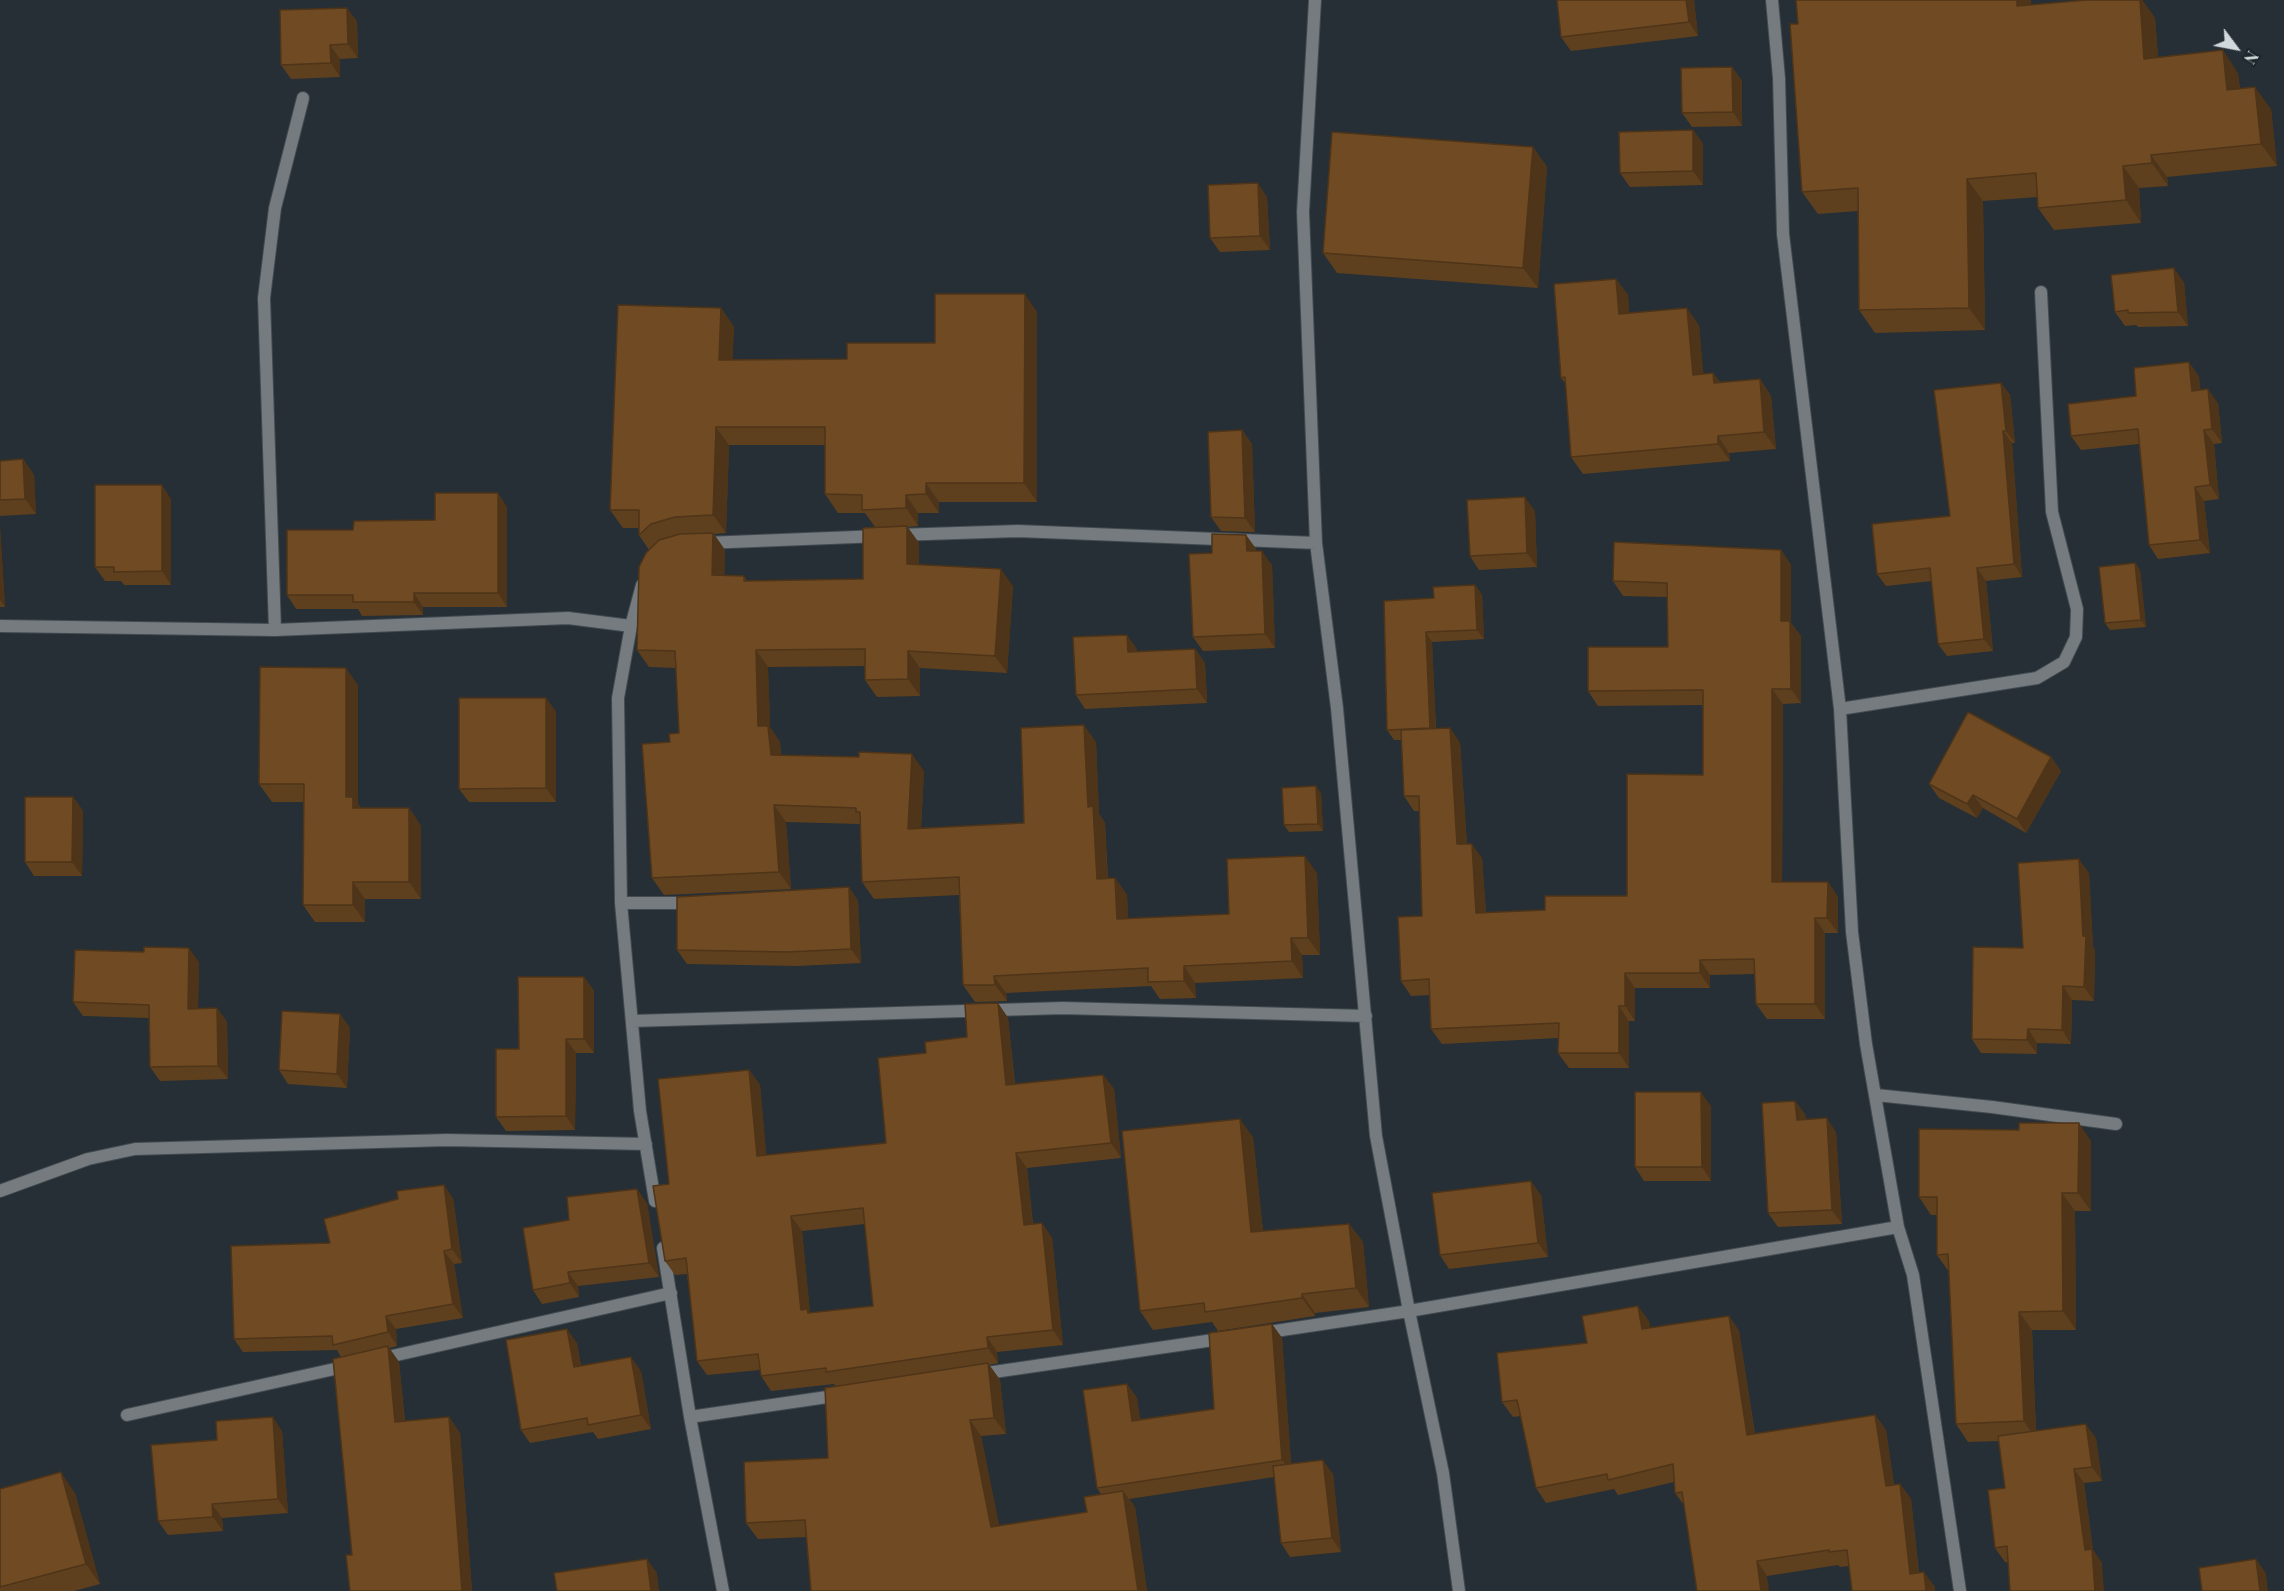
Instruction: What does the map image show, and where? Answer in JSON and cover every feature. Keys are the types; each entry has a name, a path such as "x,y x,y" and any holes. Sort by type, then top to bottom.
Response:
{"street":[{"path":"1315,0 1303,212 1316,543 1337,708 1376,1136 1443,1473 1459,1591"},
{"path":"1772,0 1779,78 1782,234 1840,709 1852,932 1866,1044 1898,1227 1913,1275 1960,1591"},
{"path":"275,630 264,298 274,208 303,98"},
{"path":"1840,709 2037,678 2064,662 2076,637 2077,609 2062,562 2052,512 2040,292"},
{"path":"690,543 1018,531 1316,543"},
{"path":"648,571 631,626 618,698 621,903 646,1144 657,1213"},
{"path":"0,626 275,630 568,618 631,626"},
{"path":"621,903 709,902"},
{"path":"632,1021 1063,1008 1366,1016"},
{"path":"1876,1095 1992,1107 2116,1124"},
{"path":"0,1191 88,1159 135,1149 447,1140 646,1144"},
{"path":"961,1377 1409,1311 1898,1227"},
{"path":"661,1236 690,1417 723,1591"},
{"path":"127,1415 671,1293"},
{"path":"690,1417 855,1393"}],"building":[{"path":"1557,0 1686,0 1689,22 1561,37"},
{"path":"1796,0 2017,0 2017,6 2087,0 2140,0 2144,59 2223,50 2227,90 2255,87 2261,144 2151,155 2152,163 2123,166 2126,200 2038,208 2036,173 1967,179 1969,308 1859,310 1858,188 1802,192 1790,24 1798,24"},
{"path":"347,8 348,44 330,45 331,63 281,65 280,10"},
{"path":"1732,67 1733,112 1682,113 1681,68"},
{"path":"1693,130 1693,171 1620,173 1619,132"},
{"path":"1332,132 1533,147 1523,268 1323,253"},
{"path":"1258,183 1260,236 1210,238 1208,185"},
{"path":"2174,268 2178,312 2128,313 2128,310 2115,312 2111,275"},
{"path":"1616,279 1619,314 1687,308 1693,375 1713,373 1714,383 1760,379 1764,432 1718,436 1718,444 1571,457 1565,377 1561,378 1554,284"},
{"path":"935,294 1025,294 1024,483 926,483 926,494 906,495 906,508 862,510 862,495 825,494 825,427 716,427 713,515 675,517 651,524 639,535 639,510 610,510 618,305 721,308 719,360 847,359 847,343 935,343"},
{"path":"2189,362 2192,391 2208,389 2212,429 2204,430 2210,485 2195,487 2200,540 2149,545 2138,429 2071,436 2068,404 2136,396 2134,368"},
{"path":"2001,383 2014,564 1977,568 1984,639 1938,644 1930,568 1877,574 1872,524 1950,516 1934,390"},
{"path":"1242,430 1245,518 1211,517 1208,432"},
{"path":"23,459 25,499 0,500 0,461"},
{"path":"95,485 162,485 162,571 114,572 114,567 95,567"},
{"path":"435,493 498,493 498,593 414,593 414,602 353,602 353,595 287,595 287,530 353,530 354,521 435,520"},
{"path":"1525,497 1527,553 1470,556 1467,500"},
{"path":"907,526 907,564 1001,569 995,656 908,651 908,679 865,680 865,649 756,650 758,726 768,726 771,755 859,757 859,752 912,754 908,829 1024,823 1021,728 1084,725 1088,807 1093,806 1097,879 1115,878 1117,919 1229,914 1227,859 1305,856 1308,938 1291,938 1292,961 1184,966 1184,981 1148,982 1148,968 994,976 995,985 963,985 959,877 862,882 860,812 856,812 856,808 774,805 779,872 652,878 642,744 670,742 669,734 679,733 675,651 637,650 639,567 646,553 659,540 680,534 713,533 712,575 744,576 744,581 863,579 863,528"},
{"path":"1212,534 1246,535 1247,551 1262,551 1265,634 1193,637 1189,554 1212,553"},
{"path":"1614,542 1781,550 1781,621 1790,621 1791,689 1772,689 1772,882 1828,882 1827,918 1815,918 1815,1004 1756,1004 1754,959 1700,960 1700,973 1625,973 1625,1006 1619,1006 1619,1053 1558,1053 1559,1023 1431,1029 1429,979 1401,981 1398,917 1422,916 1419,796 1404,796 1401,730 1450,728 1457,844 1472,844 1476,913 1545,910 1545,896 1627,896 1627,774 1703,775 1703,690 1588,691 1588,647 1668,647 1667,583 1613,581"},
{"path":"2135,563 2141,620 2105,623 2099,567"},
{"path":"1475,585 1477,630 1426,632 1430,728 1387,730 1384,601 1434,598 1433,587"},
{"path":"1127,635 1128,652 1195,649 1197,689 1076,695 1073,637"},
{"path":"260,667 346,668 346,797 353,797 353,808 409,808 409,882 353,882 353,905 303,905 304,784 259,784"},
{"path":"459,698 546,698 546,788 459,789"},
{"path":"1968,712 2051,757 2017,819 1973,795 1967,804 1929,784"},
{"path":"1316,786 1318,824 1284,825 1282,788"},
{"path":"25,797 73,797 72,862 25,862"},
{"path":"2079,859 2083,936 2086,936 2084,987 2063,986 2062,1030 2028,1029 2027,1040 1972,1039 1973,947 2023,948 2018,863"},
{"path":"849,887 851,949 787,952 677,950 677,897"},
{"path":"144,947 189,948 188,1009 217,1008 218,1066 150,1067 149,1005 73,1002 75,950 144,952"},
{"path":"518,977 584,977 584,1039 566,1039 566,1116 496,1117 496,1049 519,1049"},
{"path":"998,1003 1006,1085 1103,1075 1111,1143 1016,1153 1024,1225 1042,1223 1053,1330 987,1337 988,1348 826,1372 826,1368 761,1376 758,1354 697,1361 686,1258 665,1261 653,1186 669,1184 658,1079 749,1070 757,1156 886,1143 878,1058 926,1053 925,1042 967,1037 965,1004","holes":["863,1208 873,1306 808,1313 807,1309 801,1310 791,1216"]},
{"path":"282,1011 340,1014 337,1074 279,1070"},
{"path":"1635,1092 1701,1092 1702,1167 1635,1167"},
{"path":"1795,1101 1797,1120 1827,1118 1832,1210 1768,1213 1762,1103"},
{"path":"1240,1119 1251,1232 1349,1224 1356,1288 1302,1294 1302,1298 1205,1312 1204,1303 1140,1311 1122,1131"},
{"path":"2019,1123 2079,1123 2078,1193 2062,1193 2063,1311 2019,1312 2024,1421 1956,1424 1948,1254 1937,1255 1937,1197 1919,1197 1919,1129 2019,1130"},
{"path":"1531,1181 1538,1243 1440,1255 1432,1193"},
{"path":"444,1185 452,1249 444,1251 453,1304 386,1316 388,1332 333,1345 332,1336 234,1339 231,1246 330,1243 324,1219 398,1199 397,1191"},
{"path":"637,1189 649,1263 568,1272 570,1283 533,1290 523,1228 569,1220 567,1197"},
{"path":"1638,1306 1642,1329 1729,1316 1747,1435 1875,1415 1886,1486 1900,1484 1910,1574 1924,1572 1926,1591 1852,1591 1847,1550 1829,1552 1829,1550 1757,1561 1761,1591 1697,1591 1682,1492 1675,1493 1673,1464 1608,1480 1607,1474 1536,1488 1517,1400 1502,1402 1497,1353 1587,1343 1582,1316"},
{"path":"1272,1324 1282,1460 1097,1488 1083,1390 1127,1384 1132,1421 1214,1409 1209,1333"},
{"path":"567,1329 574,1367 631,1357 641,1415 588,1425 587,1418 521,1430 506,1340"},
{"path":"388,1346 395,1422 449,1417 462,1591 350,1591 346,1555 352,1555 333,1359"},
{"path":"988,1363 994,1418 970,1420 991,1527 1087,1512 1084,1497 1123,1491 1138,1591 811,1591 805,1520 746,1523 744,1462 828,1458 825,1388"},
{"path":"273,1417 278,1499 212,1504 213,1517 158,1521 151,1445 217,1440 216,1421"},
{"path":"2086,1424 2092,1467 2074,1469 2085,1550 2092,1549 2095,1591 2010,1591 2007,1546 1995,1548 1988,1490 2005,1488 1998,1436"},
{"path":"1323,1460 1332,1538 1281,1543 1273,1466"},
{"path":"61,1472 86,1564 0,1587 0,1489"},
{"path":"647,1559 651,1591 557,1591 554,1573"},
{"path":"2256,1559 2260,1591 2202,1591 2199,1568"}]}
